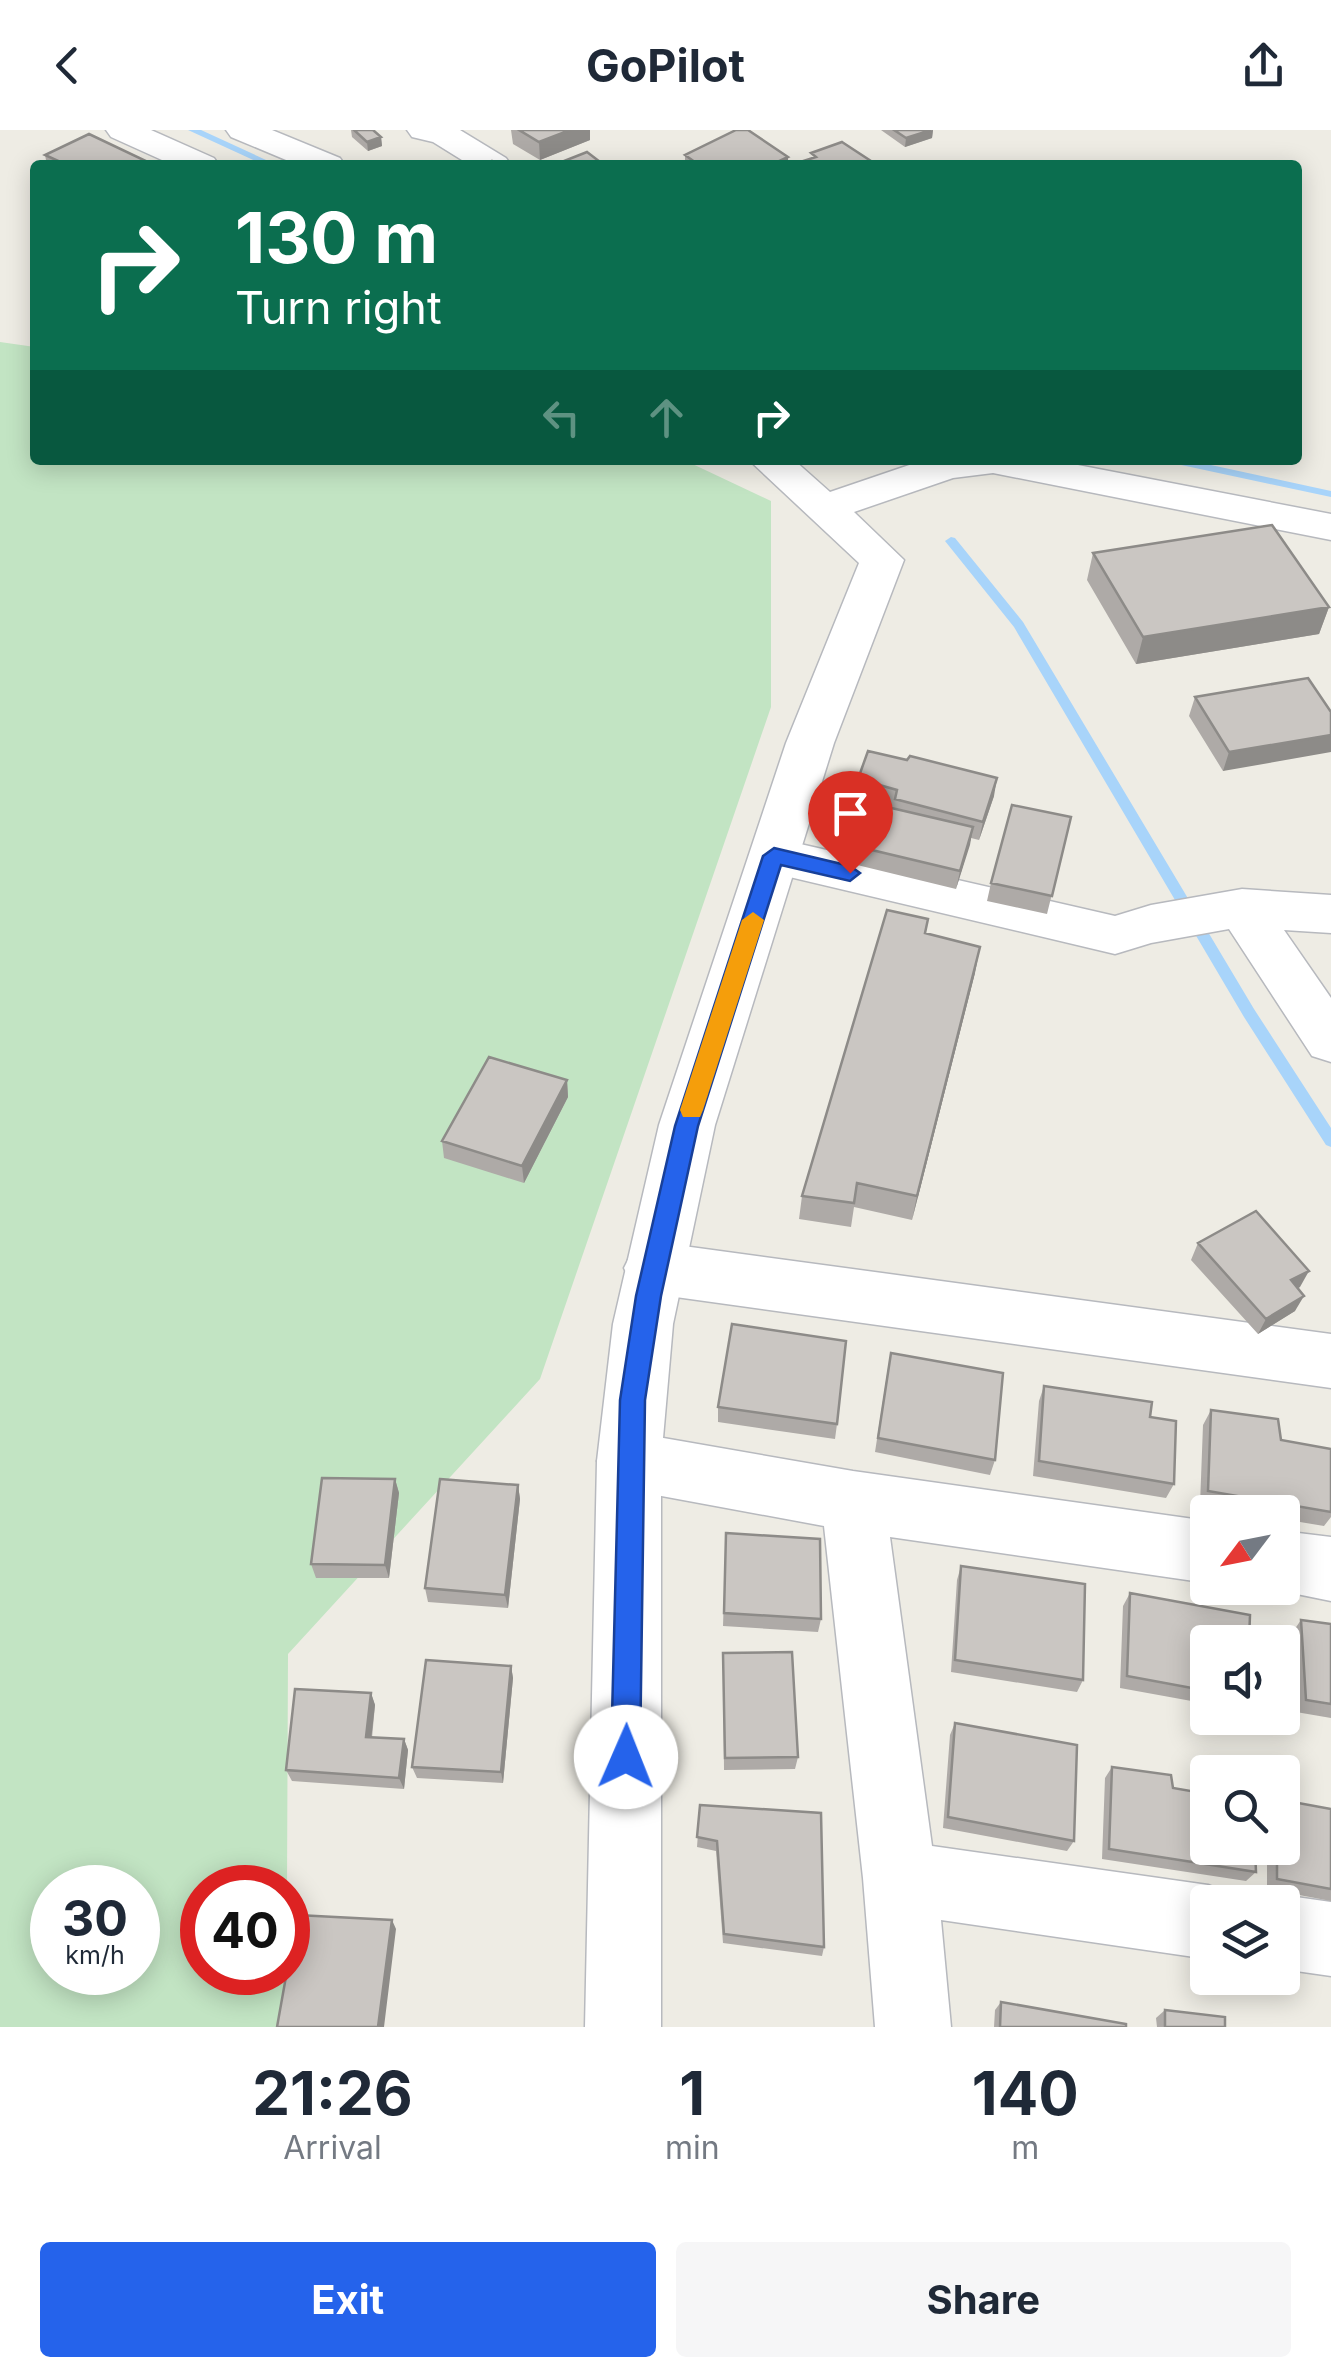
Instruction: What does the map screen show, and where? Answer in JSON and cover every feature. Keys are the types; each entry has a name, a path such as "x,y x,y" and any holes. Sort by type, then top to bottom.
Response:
{"street":[{"path":"124,130 191,160"},
{"path":"244,130 316,160"},
{"path":"424,130 445,134 486,160"},
{"path":"623,2027 629,1460 632,1400 654,1268 686,1126 810,743 882,560 776,465"},
{"path":"824,508 957,465"},
{"path":"1013,465 1331,527"},
{"path":"774,856 1115,935 1231,909 1331,914"},
{"path":"1231,909 1331,1041"},
{"path":"654,1268 1331,1361"},
{"path":"629,1460 852,1501 1190,1549"},
{"path":"852,1501 900,1878 913,2027"},
{"path":"1300,1565 1331,1569"},
{"path":"900,1878 1190,1919"},
{"path":"1300,1935 1331,1940"}],"green space":[{"path":"0,342 30,346 30,465 695,465 771,501 771,707 540,1379 288,1654 287,1865 180,1865 180,1995 287,1995 287,2027 0,2027"}],"building":[{"path":"354,130 373,130 381,137 367,142"},
{"path":"519,130 570,130 539,142"},
{"path":"736,130 748,130 788,157 692,160 685,155"},
{"path":"894,130 931,130 906,138"},
{"path":"89,134 144,160 56,160 45,155"},
{"path":"842,142 869,160 807,160 816,157 811,153"},
{"path":"587,152 597,160 567,160"},
{"path":"1272,525 1329,607 1143,637 1093,553"},
{"path":"1308,678 1331,712 1331,735 1229,752 1195,697"},
{"path":"868,751 907,760 910,756 997,778 983,822 895,799 897,790 858,779"},
{"path":"870,803 973,827 960,871 855,846"},
{"path":"1012,805 1071,817 1052,896 991,883"},
{"path":"887,910 928,919 925,933 980,947 917,1196 857,1183 854,1203 802,1196"},
{"path":"489,1057 567,1080 522,1166 442,1141"},
{"path":"1256,1211 1309,1271 1291,1280 1304,1296 1266,1319 1198,1243"},
{"path":"732,1324 846,1341 837,1424 718,1407"},
{"path":"891,1353 1003,1373 995,1460 878,1438"},
{"path":"1044,1386 1152,1402 1150,1417 1176,1421 1174,1484 1039,1461"},
{"path":"1211,1410 1278,1419 1281,1440 1331,1449 1331,1512 1300,1507 1300,1495 1208,1491"},
{"path":"322,1478 395,1479 385,1565 311,1564"},
{"path":"440,1479 518,1485 505,1595 425,1588"},
{"path":"726,1533 820,1539 821,1619 724,1613"},
{"path":"961,1566 1085,1584 1083,1680 955,1660"},
{"path":"1130,1593 1250,1615 1250,1625 1190,1625 1190,1688 1127,1676"},
{"path":"1301,1620 1331,1624 1331,1704 1306,1700"},
{"path":"792,1652 798,1757 725,1758 723,1653"},
{"path":"426,1660 511,1666 501,1772 412,1767"},
{"path":"295,1689 371,1693 366,1737 404,1739 399,1778 286,1770"},
{"path":"955,1723 1077,1745 1074,1841 948,1817"},
{"path":"1112,1767 1171,1775 1173,1788 1190,1791 1190,1862 1109,1849"},
{"path":"1300,1803 1331,1809 1331,1889 1277,1879 1277,1865 1300,1865"},
{"path":"700,1805 821,1813 824,1947 724,1934 717,1841 697,1837"},
{"path":"1211,1865 1256,1865 1256,1872"},
{"path":"310,1916 392,1920 378,2027 277,2027 283,1995 310,1995"},
{"path":"1001,2002 1126,2024 1126,2027 1000,2027"},
{"path":"1165,2010 1225,2017 1225,2027 1165,2027"}],"waterway":[{"path":"193,130 261,160"},
{"path":"1195,465 1331,494"},
{"path":"951,541 1019,625 1249,1013 1331,1141"}],"slow traffic":[{"path":"692,1110 753,920"}],"route":[{"path":"626,1757 632,1400 648,1296 686,1126 774,856 850,873"}]}
